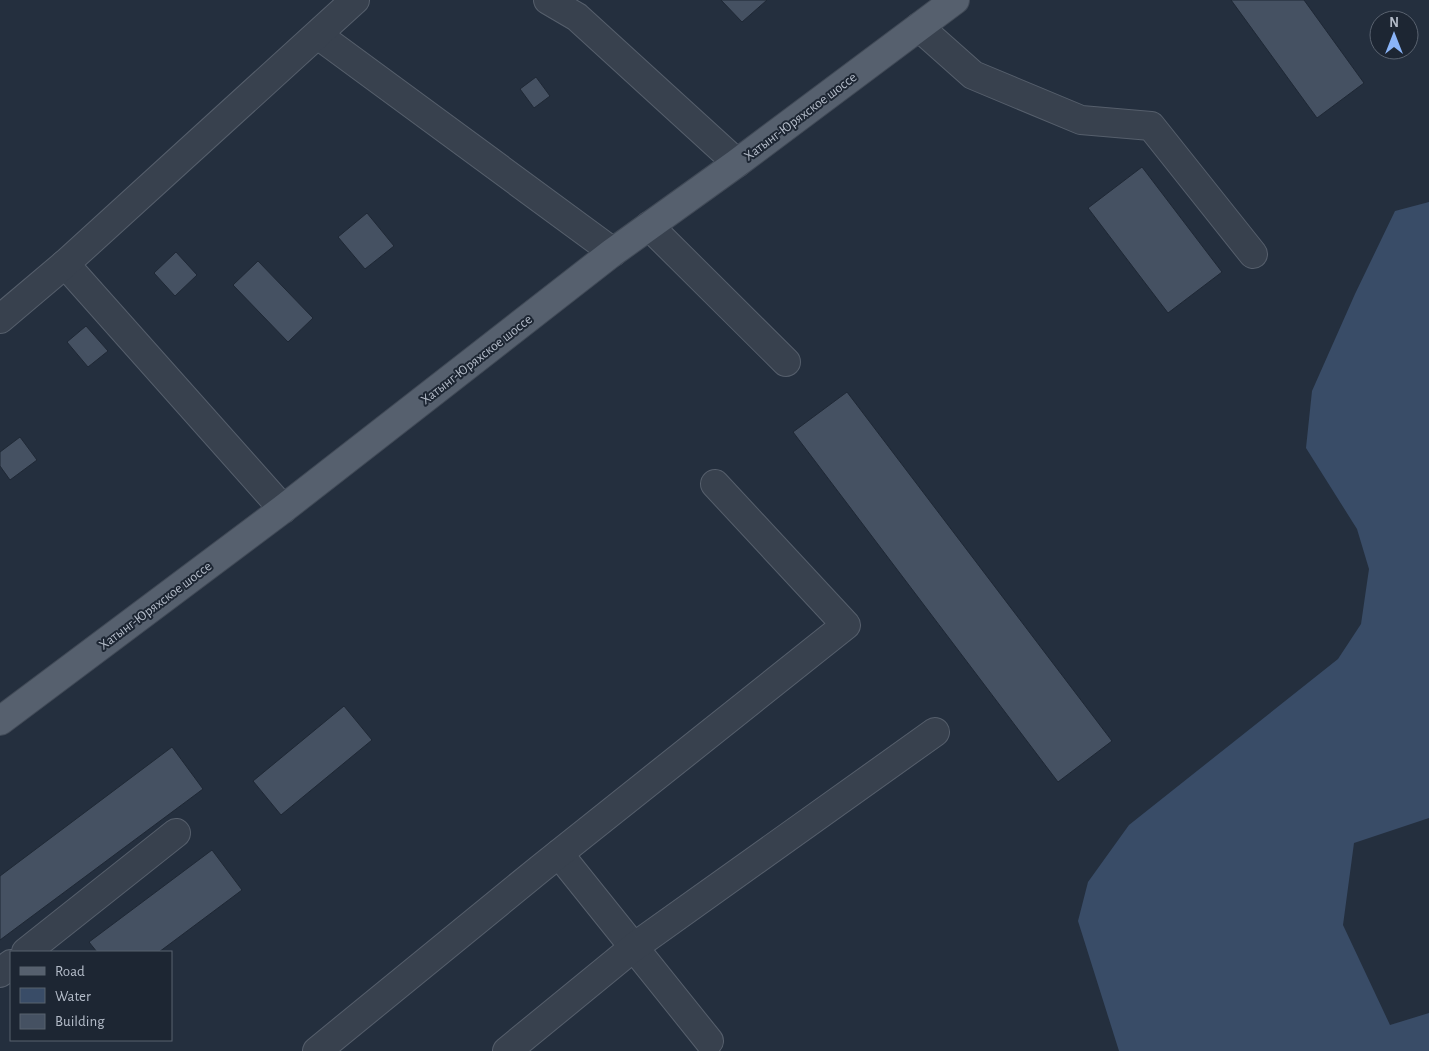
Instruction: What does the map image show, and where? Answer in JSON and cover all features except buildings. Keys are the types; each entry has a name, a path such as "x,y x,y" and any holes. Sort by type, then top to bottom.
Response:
{"main road":[{"name":"Хатынг-Юряхское шоссе","path":"0,721 283,509 613,252 737,163 955,0"}],"street":[{"path":"0,318 65,264 355,0"},
{"path":"548,0 577,17 737,163"},
{"path":"919,26 972,75 1081,120 1151,126 1253,254"},
{"path":"318,35 613,252"},
{"path":"649,226 786,362"},
{"path":"65,264 283,509"},
{"path":"317,1051 559,854 846,625 715,484"},
{"path":"506,1051 634,947 935,732"},
{"path":"27,951 176,833"},
{"path":"559,854 710,1041"},
{"path":"0,973 10,965"}],"water":[{"path":"1429,202 1429,818 1354,843 1343,925 1390,1025 1429,1013 1429,1051 1119,1051 1078,921 1088,882 1129,825 1338,659 1361,624 1369,569 1357,529 1306,448 1312,391 1355,294 1395,211"}]}
